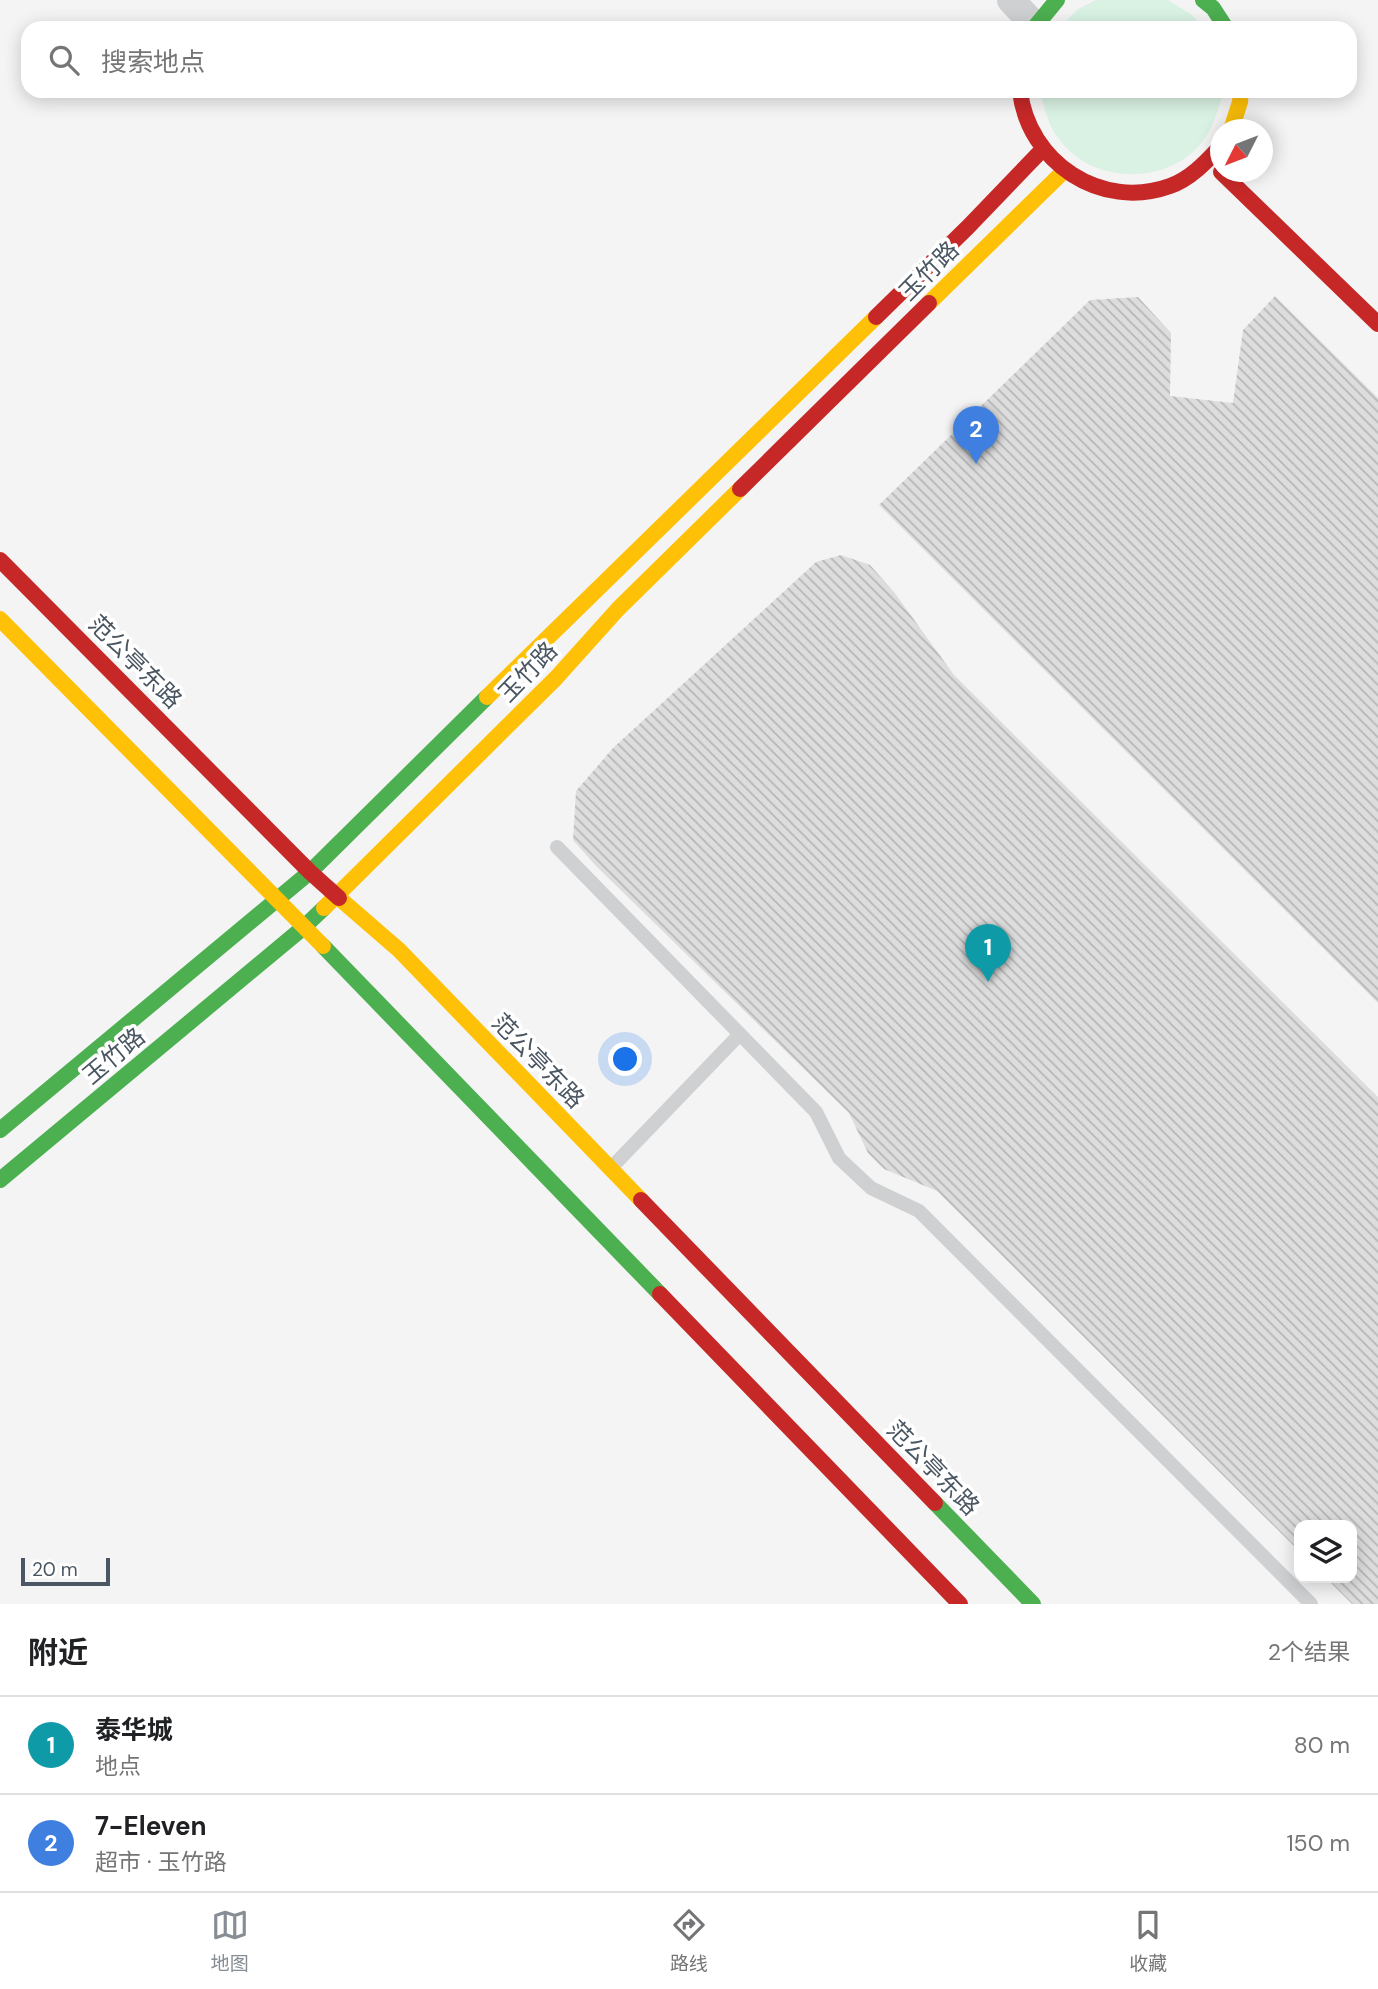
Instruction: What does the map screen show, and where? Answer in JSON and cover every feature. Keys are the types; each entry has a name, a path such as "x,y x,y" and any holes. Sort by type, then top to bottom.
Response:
{"street":[{"path":"1011,0 1029,21"},
{"path":"1039,21 1056,0"},
{"path":"1212,3 1222,21"},
{"path":"1021,98 1024,116 1042,150 1085,185 1118,194 1152,193 1210,171"},
{"path":"1235,119 1240,98"},
{"name":"玉竹路","path":"0,1130 310,872 968,227 1042,150"},
{"name":"玉竹路","path":"0,1180 304,928 556,678 628,599 1065,170"},
{"path":"1231,182 1378,324"},
{"name":"范公亭东路","path":"0,559 310,872 399,950 1033,1604"},
{"path":"0,619 279,900 960,1604"}],"lane":[{"path":"556,847 816,1112 839,1158 871,1188 919,1210 1311,1604"},
{"path":"611,1168 740,1034"}],"green space":[{"path":"1096,0 1168,0 1197,21 1066,21 1078,9"},
{"path":"1042,98 1221,98 1215,119 1210,119 1210,129 1197,148 1183,160 1148,173 1111,172 1093,166 1077,157 1063,144 1051,126"}],"building":[{"path":"1275,296 1378,398 1378,1003 879,505 1090,300 1138,297 1171,333 1170,396 1233,403 1243,330"},
{"path":"841,555 870,565 894,592 954,675 1378,1097 1378,1604 1352,1604 1331,1583 1357,1583 1357,1520 1294,1520 1294,1546 937,1191 884,1169 868,1153 849,1113 596,866 573,840 576,791 613,748 816,562"}],"traffic: fast":[{"path":"1040,21 1057,0"},
{"path":"1203,0 1213,8 1221,21"},
{"path":"0,1130 310,872 487,697"},
{"path":"0,1180 324,908"},
{"path":"323,946 660,1294"},
{"path":"935,1503 1033,1604"}],"traffic: slow":[{"path":"1235,119 1240,98"},
{"path":"929,303 1065,170"},
{"path":"487,697 876,317"},
{"path":"324,908 556,678 618,609 740,489"},
{"path":"0,619 323,946"},
{"path":"339,898 399,950 641,1200"}],"traffic: jam":[{"path":"1022,98 1026,116 1037,139 1053,159 1094,186 1119,192 1144,192 1170,186 1191,175 1210,158"},
{"path":"876,317 1042,150"},
{"path":"1231,182 1378,324"},
{"path":"740,489 929,303"},
{"path":"0,560 339,898"},
{"path":"641,1200 935,1503"},
{"path":"660,1294 960,1604"}],"place":[{"name":"7-Eleven","path":"976,464"},
{"name":"泰华城","path":"988,982"}]}
